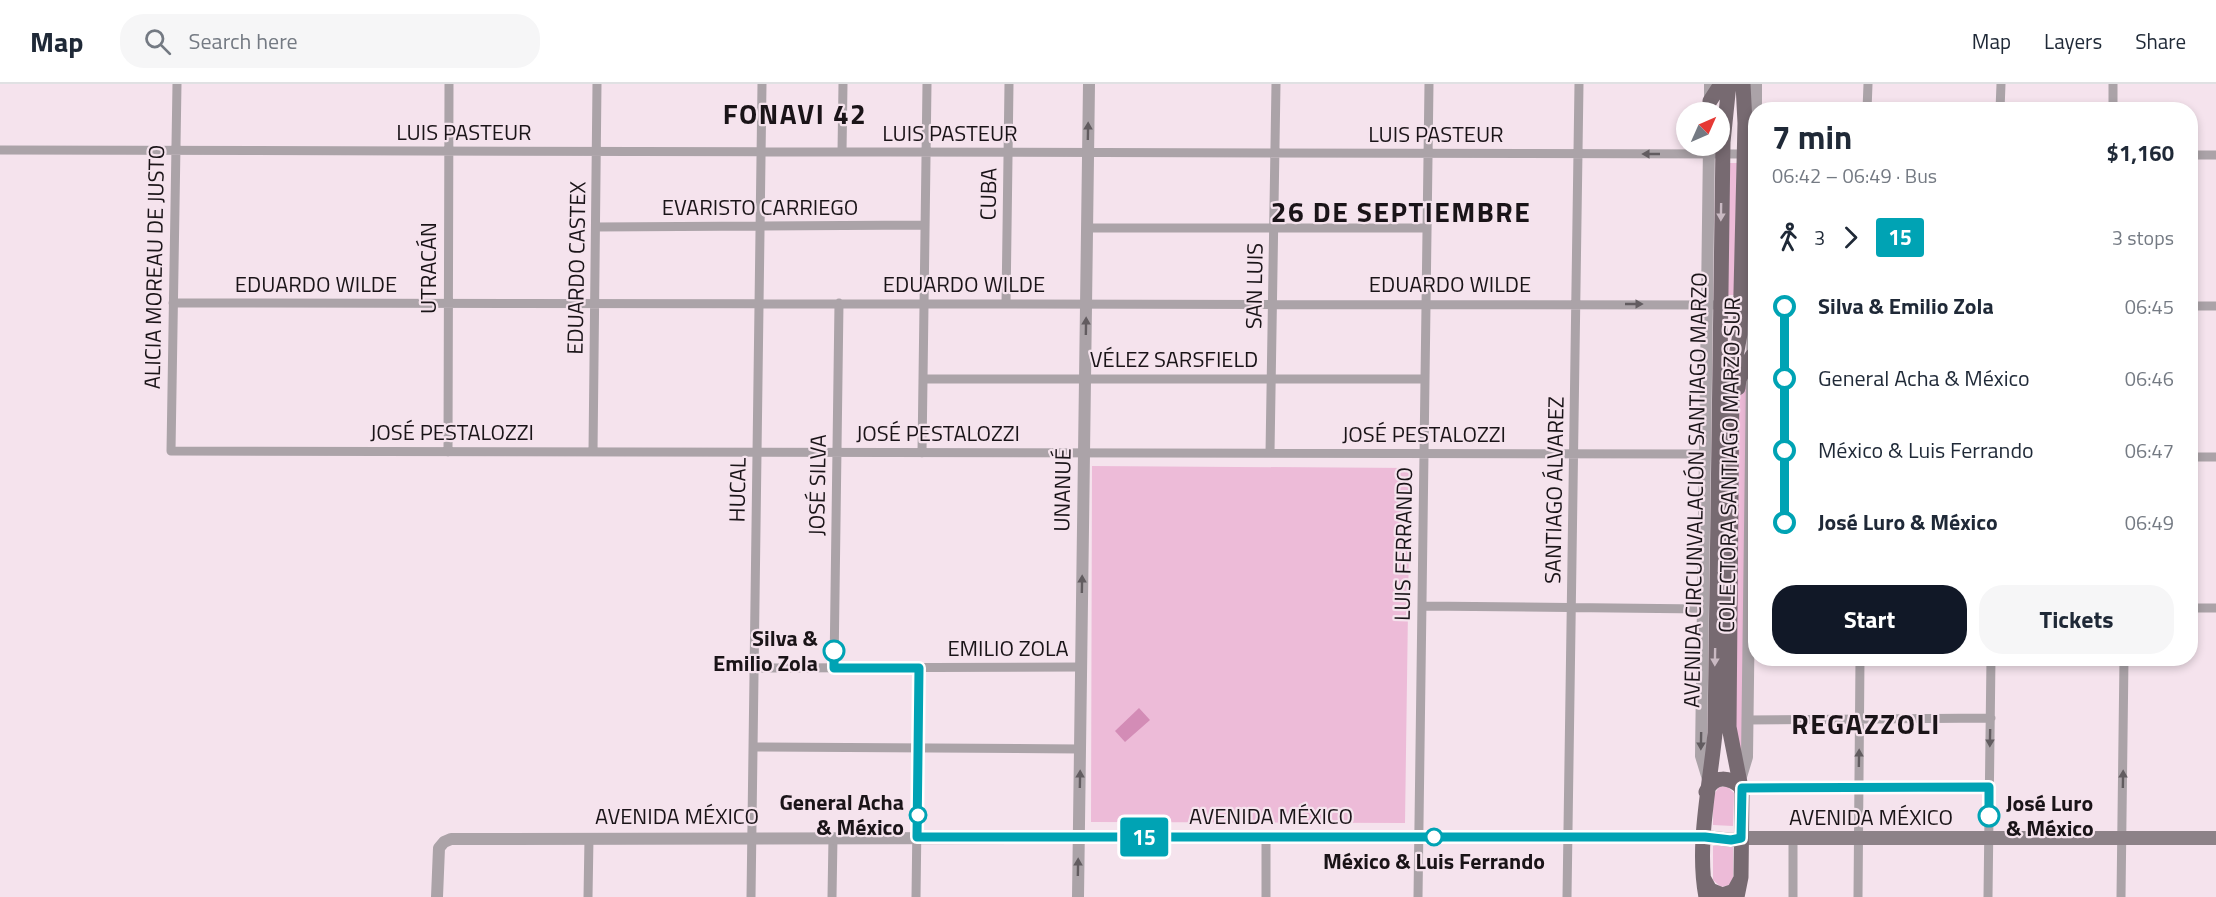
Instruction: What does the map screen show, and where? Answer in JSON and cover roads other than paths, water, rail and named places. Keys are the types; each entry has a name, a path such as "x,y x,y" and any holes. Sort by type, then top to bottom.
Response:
{"main road":[{"path":"1712,102 1721,84"},
{"name":"AVENIDA CIRCUNVALACIÓN SANTIAGO MARZO","path":"1725,102 1729,84"},
{"name":"AVENIDA CIRCUNVALACIÓN SANTIAGO MARZO","path":"1743,84 1748,122"},
{"name":"AVENIDA CIRCUNVALACIÓN SANTIAGO MARZO","path":"1707,897 1704,876 1706,796 1715,733 1714,156"},
{"name":"AVENIDA CIRCUNVALACIÓN SANTIAGO MARZO","path":"1740,890 1741,784 1729,727 1731,460 1733,375 1739,339 1748,308"},
{"path":"1731,460 1737,423 1738,382 1748,363"},
{"path":"1706,796 1710,784 1721,778 1741,784"},
{"name":"AVENIDA MÉXICO","path":"1705,837 1713,832 1724,831 1734,832 1741,838 2216,838"},
{"path":"1704,876 1708,888 1722,895 1736,889 1740,890"}],"street":[{"name":"ALICIA MOREAU DE JUSTO","path":"171,451 177,84"},
{"name":"UTRACÁN","path":"448,452 449,84"},
{"name":"EDUARDO CASTEX","path":"593,452 597,84"},
{"name":"HUCAL","path":"751,897 762,84"},
{"path":"842,152 843,84"},
{"path":"922,453 927,84"},
{"name":"CUBA","path":"1006,304 1009,84"},
{"name":"UNANUÉ","path":"1078,897 1089,84"},
{"name":"SAN LUIS","path":"1270,453 1276,84"},
{"name":"LUIS FERRANDO","path":"1418,897 1429,84"},
{"name":"SANTIAGO ÁLVAREZ","path":"1567,897 1579,84"},
{"path":"1710,84 1710,102"},
{"path":"1756,84 1756,102"},
{"path":"1867,102 1868,84"},
{"path":"2000,102 2001,84"},
{"path":"2113,84 2113,102"},
{"name":"LUIS PASTEUR","path":"0,150 1088,153 1676,152"},
{"name":"LUIS PASTEUR","path":"1730,152 1748,153"},
{"path":"2198,155 2216,155"},
{"name":"EVARISTO CARRIEGO","path":"596,227 925,225"},
{"path":"1087,228 1427,228"},
{"name":"EDUARDO WILDE","path":"173,303 1748,305"},
{"name":"JOSÉ SILVA","path":"834,668 839,303"},
{"name":"COLECTORA SANTIAGO MARZO SUR","path":"1708,779 1701,756 1705,454 1713,304"},
{"path":"2198,306 2216,306"},
{"name":"VÉLEZ SARSFIELD","path":"923,378 1425,379"},
{"name":"JOSÉ PESTALOZZI","path":"171,451 1705,454"},
{"path":"2198,457 2216,457"},
{"path":"1422,606 1703,609"},
{"path":"2198,608 2216,608"},
{"name":"COLECTORA SANTIAGO MARZO SUR","path":"1741,784 1746,763 1751,666"},
{"path":"1858,897 1860,666"},
{"path":"1988,897 1992,666"},
{"path":"2121,897 2124,666"},
{"name":"EMILIO ZOLA","path":"754,668 1081,667"},
{"path":"916,897 919,668"},
{"path":"1748,720 1990,718"},
{"path":"753,747 1080,749"},
{"path":"1741,784 1859,788 1989,787"},
{"path":"832,897 833,837"},
{"path":"1266,837 1266,897"},
{"name":"AVENIDA MÉXICO","path":"438,897 438,851 442,843 451,839 1705,837"},
{"path":"588,897 589,838"},
{"path":"1793,838 1793,897"}],"place":[{"name":"Silva & Emilio Zola","path":"834,651"},
{"name":"General Acha & México","path":"918,815"},
{"name":"José Luro & México","path":"1989,816"},
{"name":"México & Luis Ferrando","path":"1434,837"}],"district":[{"name":"FONAVI 42","path":"795,113"},
{"name":"26 DE SEPTIEMBRE","path":"1401,211"},
{"name":"REGAZZOLI","path":"1866,723"}]}
